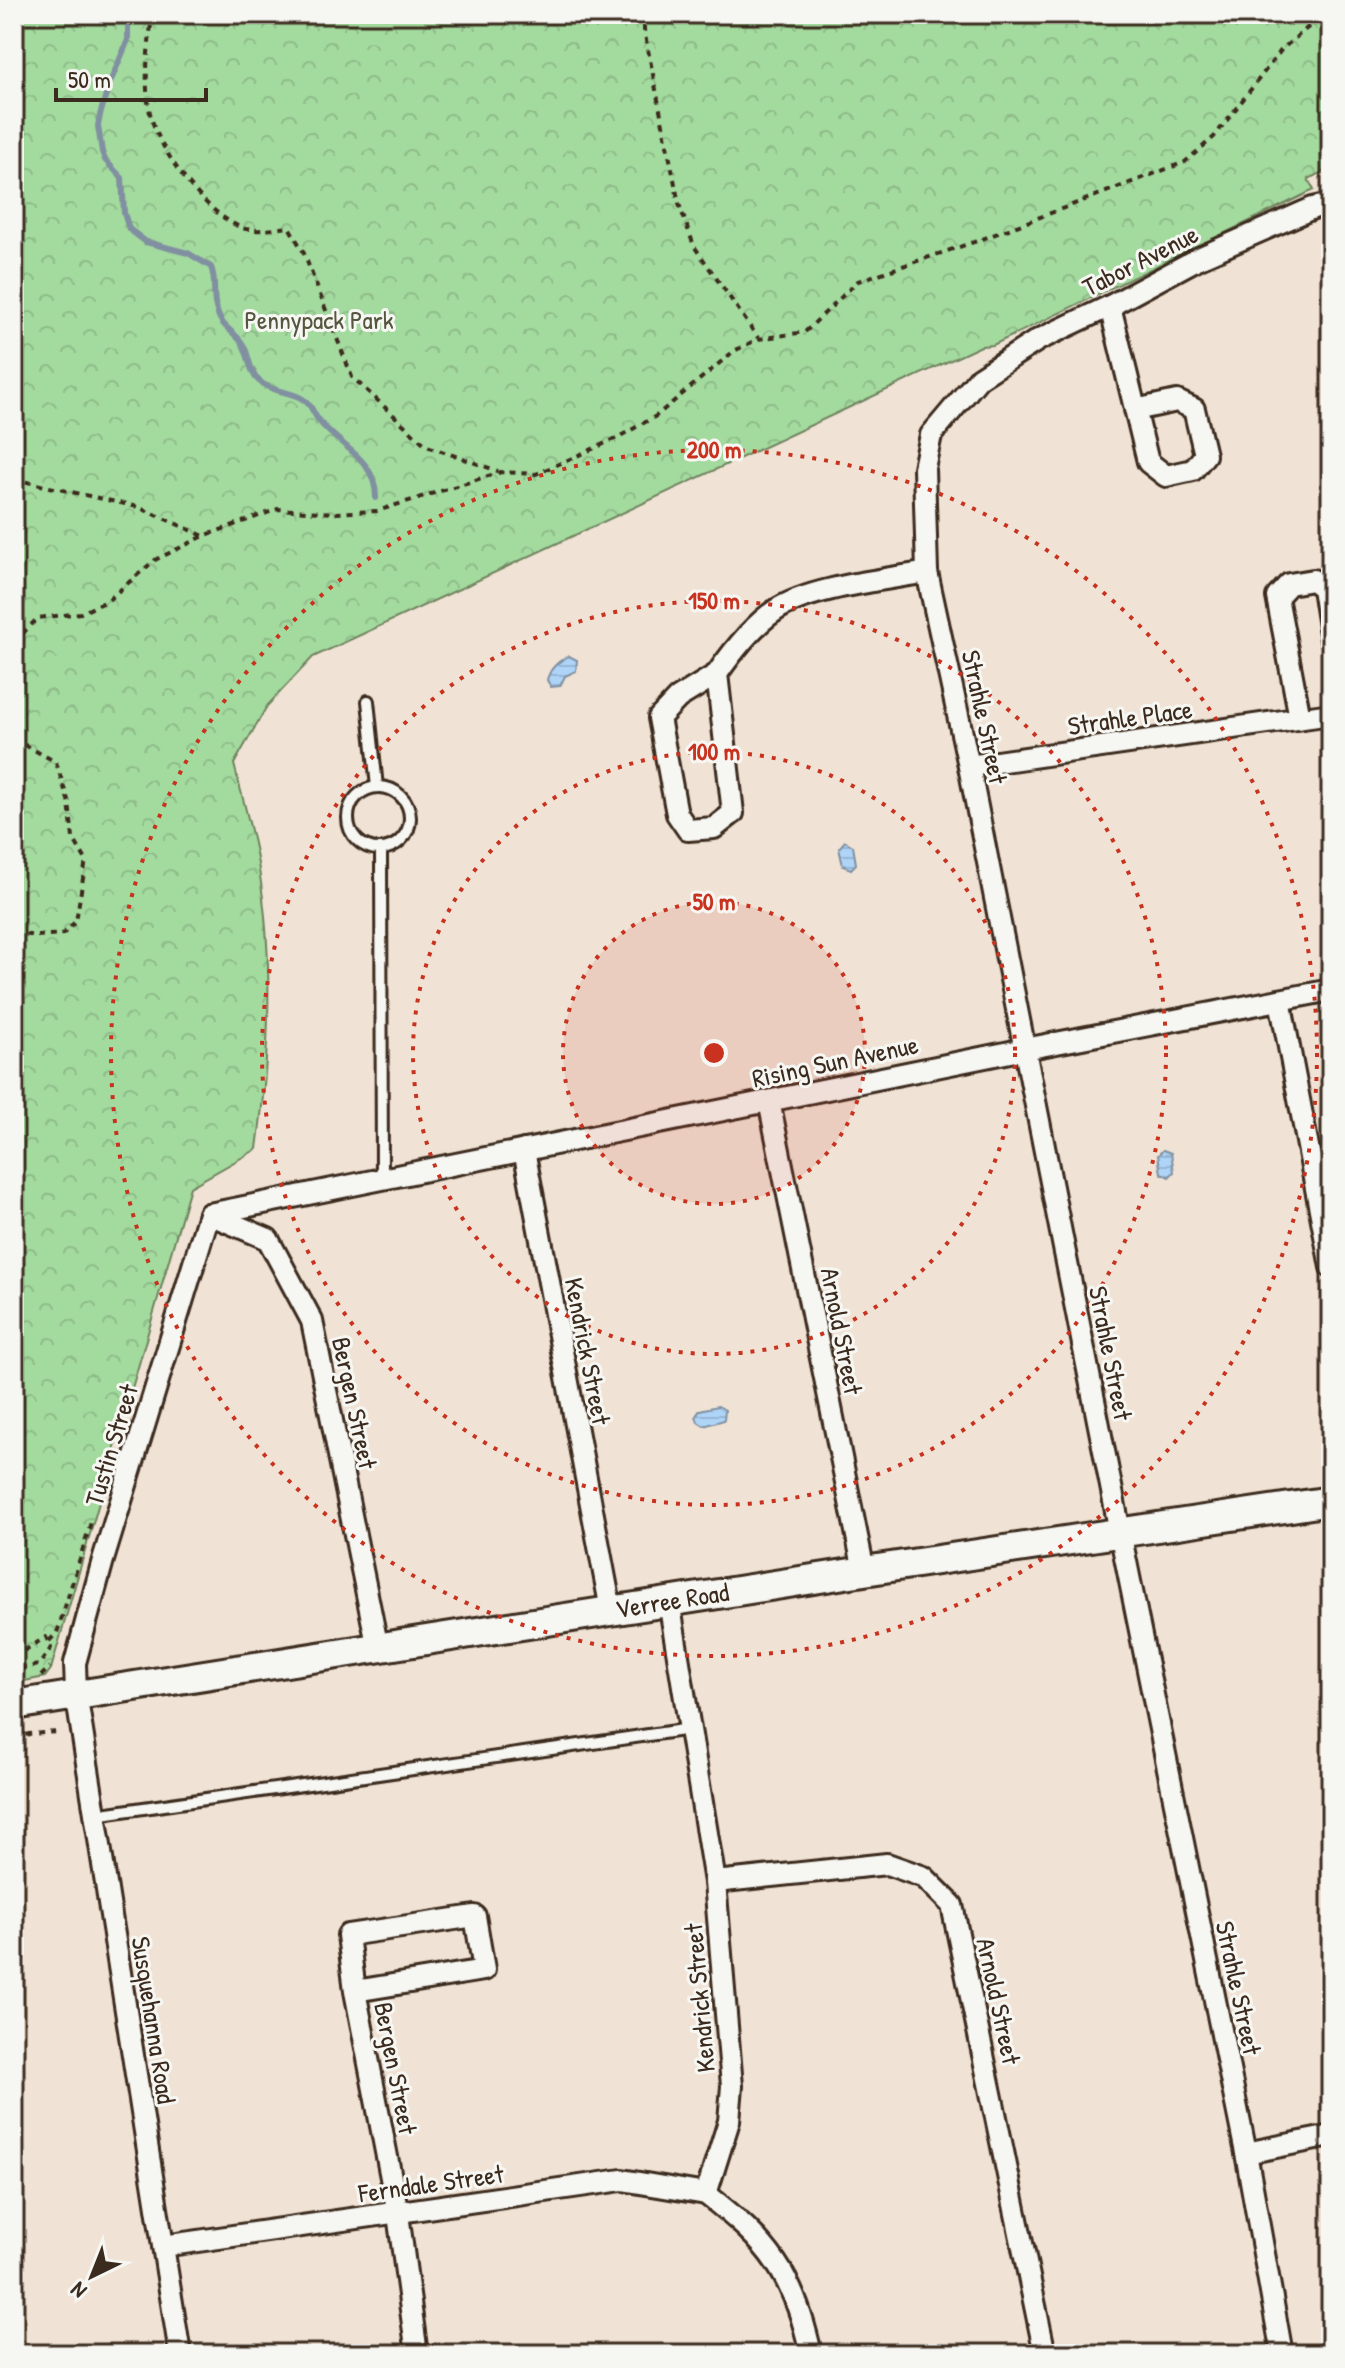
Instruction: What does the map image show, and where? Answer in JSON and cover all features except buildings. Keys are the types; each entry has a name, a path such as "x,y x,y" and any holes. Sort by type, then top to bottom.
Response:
{"main road":[{"name":"Verree Road","path":"14,1705 669,1601 1331,1501"}],"street":[{"name":"Tabor Avenue","path":"979,378 1038,340 1199,258 1313,208 1331,204"},
{"path":"1110,306 1135,410"},
{"name":"Strahle Street","path":"979,378 931,435 924,468 927,572 969,766 1246,2153 1282,2354"},
{"path":"717,674 733,813 714,828 688,830 677,814 659,718 678,698 717,674 737,647 777,610 814,594 927,572"},
{"path":"1300,718 1277,597 1289,584 1313,580 1323,588 1331,640"},
{"name":"Strahle Place","path":"969,766 1331,714"},
{"name":"Rising Sun Avenue","path":"209,1214 1331,990"},
{"path":"1280,1000 1331,1267"},
{"name":"Arnold Street","path":"769,1101 864,1571"},
{"name":"Kendrick Street","path":"524,1150 611,1610"},
{"name":"Bergen Street","path":"209,1214 268,1239 312,1321 378,1649"},
{"name":"Tustin Street","path":"76,1693 75,1663 103,1560 209,1214"},
{"name":"Kendrick Street","path":"669,1601 715,1882 732,2086 729,2121 706,2194"},
{"name":"Susquehanna Road","path":"76,1693 180,2354"},
{"name":"Arnold Street","path":"715,1882 887,1864 924,1877 952,1905 1045,2354"},
{"name":"Bergen Street","path":"355,1991 484,1970 475,1916 348,1935 355,1991 398,2214 417,2354"},
{"path":"1246,2153 1331,2136"},
{"name":"Ferndale Street","path":"163,2246 622,2180 706,2194"},
{"path":"706,2194 745,2224 770,2251 790,2285 805,2326 811,2354"}],"lane":[{"path":"368,701 377,787"},
{"path":"377,787 393,790 402,796 411,814 406,835 400,843 381,850 361,844 349,827 348,817 355,798 363,791 377,787"},
{"path":"381,850 382,1180"},
{"path":"95,1815 690,1729"}],"path":[{"path":"152,14 147,77 150,112 158,137 184,176 211,208 241,228 289,227 303,251 352,377 427,446 501,472 536,474 615,439 656,416 734,351 758,339 805,332 858,281 977,241 1185,162 1214,137 1282,49 1317,20 1331,17"},
{"path":"644,14 644,30 679,204 694,246 758,339"},
{"path":"14,642 38,618 81,613 107,601 155,560 204,536 278,509 334,513 377,511 501,472"},
{"path":"14,479 138,507 204,536"},
{"path":"14,739 56,762 69,803 73,838 86,860 76,921 63,934 37,936 14,933"},
{"path":"49,1641 57,1633 91,1522"},
{"path":"14,1657 46,1637 49,1641 51,1648 39,1665 14,1669"},
{"path":"39,1665 45,1671"},
{"path":"14,1739 29,1734 58,1732"}],"green space":[{"name":"Pennypack Park","path":"14,14 1331,14 1331,168 1308,179 1314,190 993,345 981,346 313,657 267,706 234,764 255,848 266,923 267,1036 257,1149 190,1187 51,1669 45,1677 14,1683"}],"water":[{"path":"569,656 577,660 576,671 565,676 560,686 551,687 547,680 550,672"},
{"path":"845,841 853,846 856,864 851,869 843,866 839,848"},
{"path":"1163,1150 1171,1153 1174,1172 1169,1177 1161,1173 1158,1155"},
{"path":"718,1406 725,1410 724,1420 704,1426 698,1422 696,1416 700,1410"}],"waterway":[{"path":"128,14 128,40 109,85 98,126 105,160 122,178 124,213 129,229 146,242 188,253 211,267 220,318 242,343 256,378 266,386 295,395 307,403 319,421 364,463 374,484 376,498"}]}
